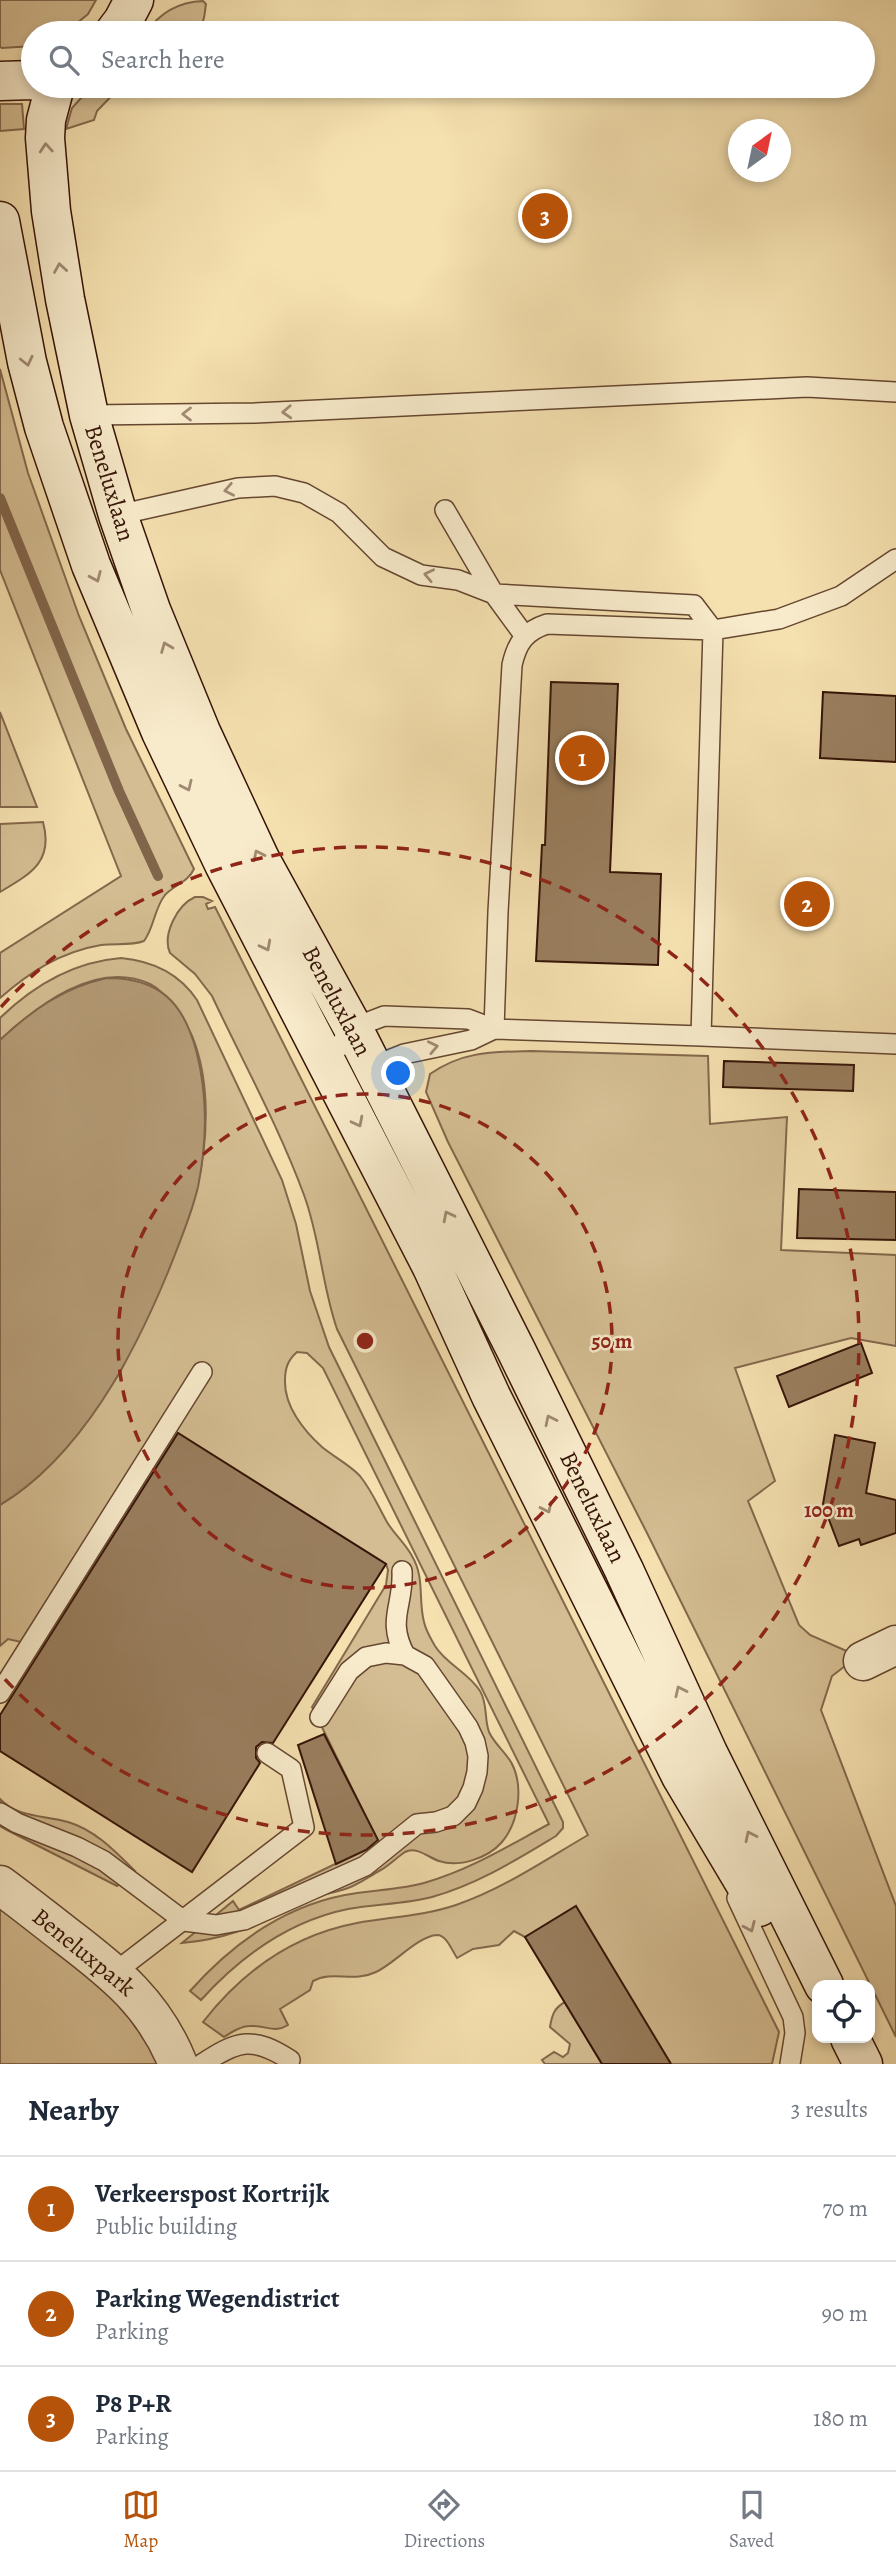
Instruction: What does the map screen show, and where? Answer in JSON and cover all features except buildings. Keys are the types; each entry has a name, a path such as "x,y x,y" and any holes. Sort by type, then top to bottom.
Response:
{"main road":[{"path":"0,81 21,80"},
{"name":"Beneluxlaan","path":"51,98 45,138 51,211 65,299 89,415 118,515 151,610 201,732 260,859 353,1028 516,1350 624,1570 708,1753 822,1980"},
{"name":"Beneluxlaan","path":"0,221 27,362 44,427 91,565 161,732 223,864 432,1267 497,1408 681,1776 788,1954 812,2003"},
{"name":"Beneluxpark","path":"0,1885 114,1973 141,2000 158,2022 178,2064"},
{"path":"831,2043 841,2064"},
{"path":"852,2043 863,2064"}],"lane":[{"path":"89,415 319,410 807,387 893,392"},
{"path":"118,515 238,488 275,486 304,493 339,513 383,557 421,575 458,580 494,594 694,605 713,630 701,1036"},
{"path":"445,510 494,594 524,635"},
{"path":"494,1029 512,665 516,648 524,635 547,624 713,630 779,619 841,596 896,559"},
{"path":"327,1062 353,1028 384,1016 467,1020 494,1029 896,1044"},
{"path":"327,1062 372,1067 404,1054 471,1040 494,1029"},
{"path":"0,1693 202,1372"},
{"path":"402,1571 403,1588 395,1625 397,1640 405,1655"},
{"path":"0,1813 104,1861 184,1921 216,1925 244,1920 365,1866 417,1824 436,1822 453,1816 466,1803 477,1772 475,1742 468,1727 425,1666 405,1655 386,1653 366,1657 349,1671 320,1717"},
{"path":"114,1973 304,1827 291,1769 267,1753"},
{"path":"681,1776 793,2017 795,2033 790,2064"},
{"path":"202,2064 234,2046 252,2043 269,2047 290,2060"}],"shaded area":[{"path":"0,0 96,0 88,14 80,21 21,21 21,47 0,47"},
{"path":"203,1 206,4 203,21 155,21 170,10 186,3"},
{"path":"81,98 109,98 97,111 94,120 66,129 72,108"},
{"path":"0,104 22,104 24,129 0,131"},
{"path":"0,369 28,473 79,616 126,729 194,869 165,895 144,941 86,948 59,958 34,972 0,998 0,953 121,876 0,570"},
{"path":"0,712 37,807 0,807"},
{"path":"43,822 46,836 42,857 30,872 0,892 0,824"},
{"path":"195,897 212,901 206,904 208,909 215,907 779,2032 772,2064 671,2064 575,1907 525,1937 514,1931 499,1945 473,1949 457,1958 446,1940 437,1935 422,1940 383,1968 368,1975 328,1977 313,1981 310,1990 280,2009 288,2025 283,2028 247,2026 224,2037 203,2022 252,1972 290,1946 357,1923 431,1912 456,1905 507,1882 588,1835 337,1329 309,1211 272,1120 212,996 195,974 170,953 168,938 173,921 182,907"},
{"path":"121,958 144,962 164,970 182,982 197,1000 282,1180 296,1224 310,1291 329,1347 563,1822 563,1828 556,1836 496,1871 449,1892 422,1899 348,1909 306,1922 249,1955 201,2000 190,1991 206,1974 241,1944 280,1919 300,1909 345,1895 394,1889 441,1878 488,1857 549,1824 323,1368 307,1353 297,1352 286,1368 286,1390 292,1408 315,1441 360,1476 390,1526 409,1551 419,1572 422,1613 429,1635 445,1658 480,1691 489,1732 515,1771 518,1792 516,1814 508,1834 496,1848 473,1860 455,1863 439,1861 414,1850 405,1852 352,1887 312,1899 230,1934 182,1943 233,1901 239,1910 379,1843 312,1707 386,1585 388,1570 386,1564 178,1433 43,1647 8,1639 0,1646 0,1505 35,1479 66,1448 117,1377 186,1226 201,1170 206,1112 198,1054 188,1029 167,999 154,986 130,978 109,977 89,982 49,1001 0,1040 0,1018 26,995 71,970 103,960"},
{"path":"107,978 141,982 154,988 176,1006 191,1033 200,1067 204,1101 203,1153 198,1187 168,1272 121,1370 80,1432 56,1460 0,1505 0,1040 49,1001 76,987"},
{"path":"531,1051 708,1056 710,1124 787,1117 781,1250 896,1255 896,1346 851,1338 735,1368 775,1481 748,1501 799,1625 810,1635 858,1656 832,1676 821,1710 896,1906 896,2037 875,1994 875,1980 868,1980 647,1533 448,1142 426,1092 430,1074 442,1066 466,1057"},
{"path":"0,1799 23,1813 68,1822 87,1830 135,1871 117,1886 7,1830 0,1826"},
{"path":"0,1905 116,1994 162,2064 0,2064"},
{"path":"565,2002 602,2064 545,2064 542,2060 554,2052 563,2057 568,2053 570,2044 550,2027 554,2012"}],"waterway":[{"path":"0,498 119,791 158,876"}],"place":[{"name":"P8 P+R","path":"545,216"},
{"name":"Verkeerspost Kortrijk","path":"582,758"},
{"name":"Parking Wegendistrict","path":"807,904"}]}
